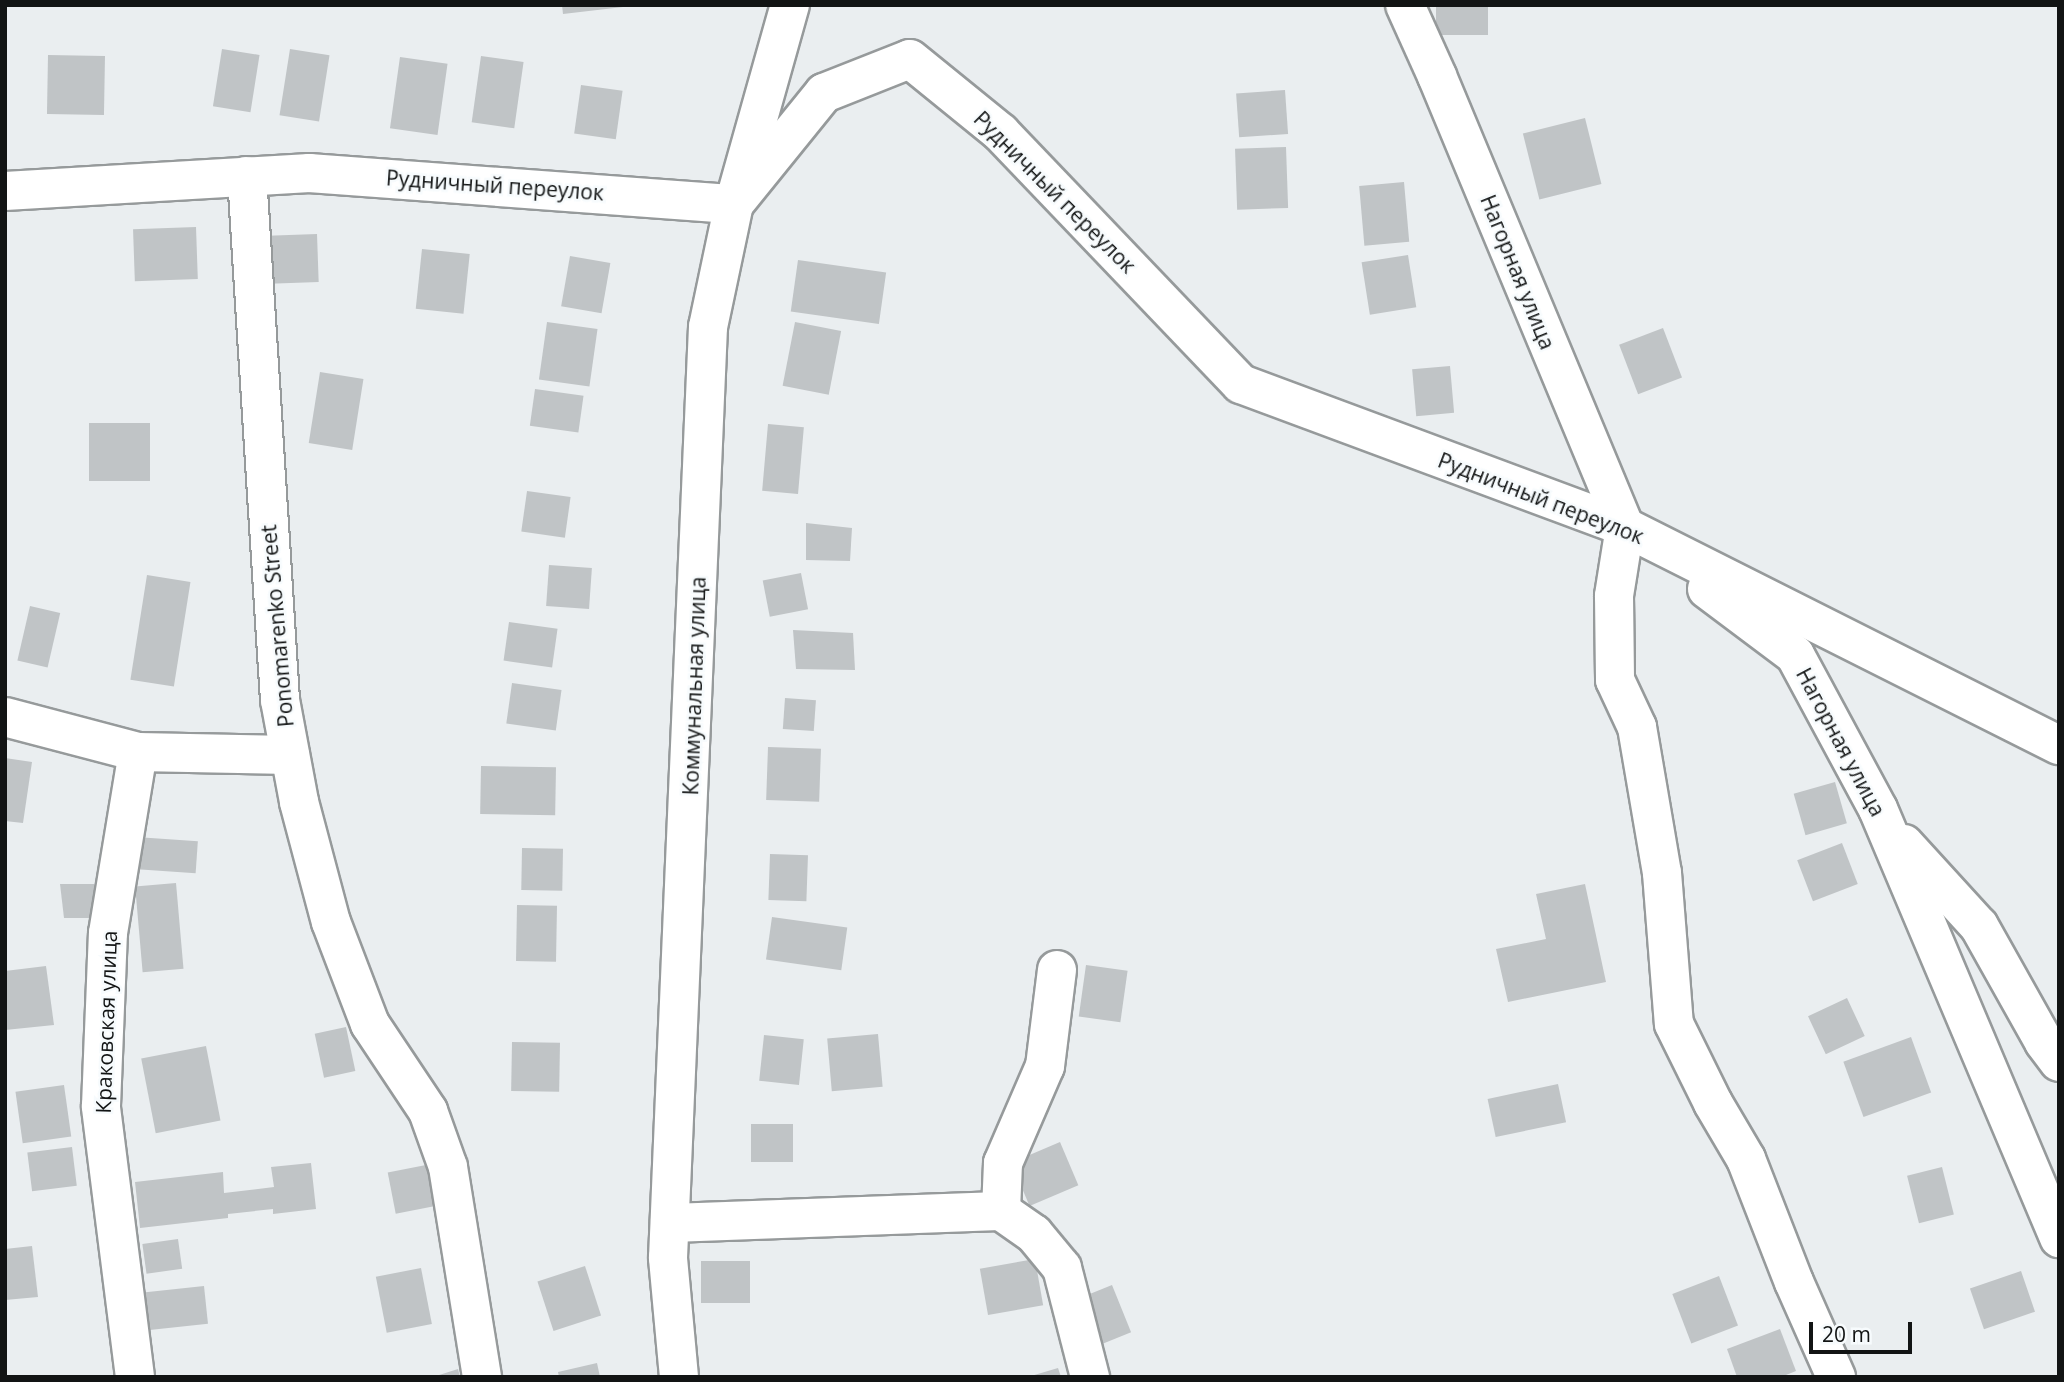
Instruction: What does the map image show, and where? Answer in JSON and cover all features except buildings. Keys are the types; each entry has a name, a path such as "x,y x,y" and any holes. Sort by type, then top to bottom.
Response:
{"street":[{"name":"Коммунальная улица","path":"679,1377 668,1258 708,327 734,204 790,5"},
{"name":"Нагорная улица","path":"1405,5 1625,527 1795,654 1878,809 2059,1238"},
{"name":"Рудничный переулок","path":"5,191 322,173 734,204 824,93 910,59 1001,133 1241,384 1625,527 2059,745"},
{"name":"Ponomarenko Street","path":"247,176 280,700 299,802 331,922 370,1024 428,1111 448,1167 482,1377"},
{"path":"1625,527 1614,596 1615,680 1637,727 1662,873 1674,1024 1713,1103 1746,1159 1794,1282 1836,1377"},
{"path":"5,716 138,752 290,755"},
{"name":"Краковская улица","path":"135,1377 101,1106 108,933 138,752"},
{"path":"1878,809 1917,862 1979,926 2044,1042 2059,1062"},
{"path":"1000,1211 1003,1163 1045,1066 1057,970"},
{"path":"670,1223 1000,1211 1034,1234 1062,1268 1090,1377"}]}
